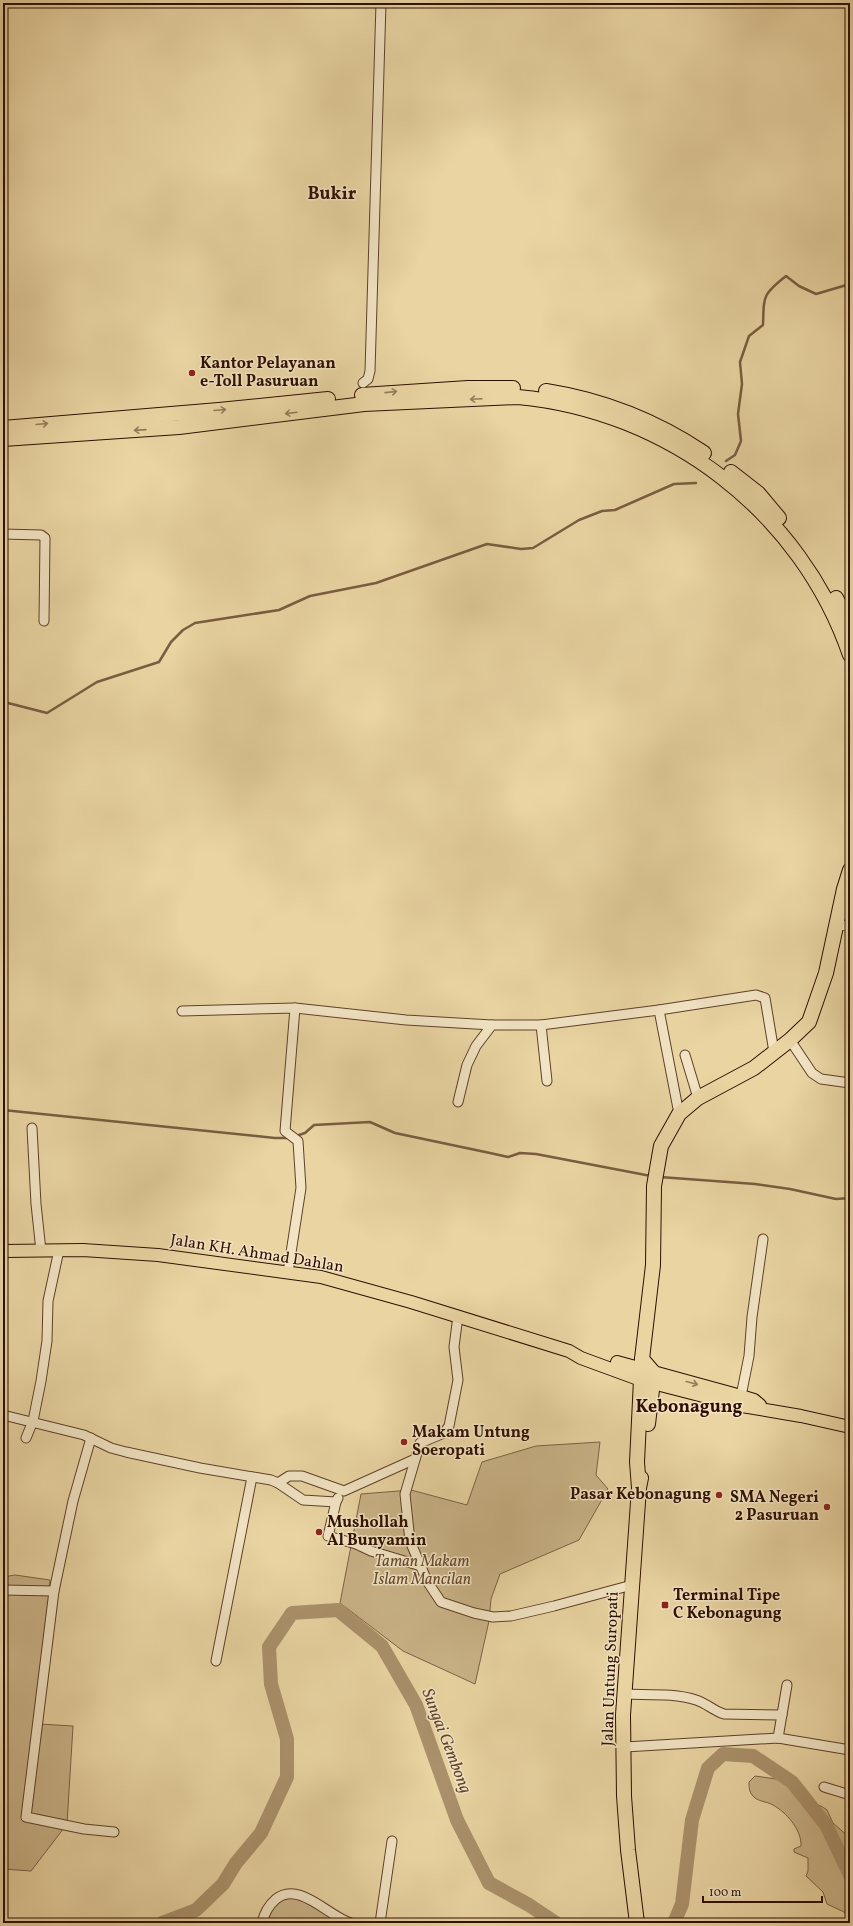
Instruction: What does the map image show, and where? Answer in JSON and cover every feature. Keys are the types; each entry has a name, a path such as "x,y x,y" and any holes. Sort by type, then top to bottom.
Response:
{"highway":[{"path":"3,428 219,410 399,391 513,388 533,389 574,395 611,406 684,440 717,461 758,493 796,539 829,584 850,625"},
{"path":"3,439 179,427 364,404 518,397 544,400 591,410 660,438 690,455 715,470 755,505 783,536 818,584 835,616 850,656"},
{"path":"679,1114 698,1098 754,1068 790,1040 809,1022 814,1013 826,973 843,926 850,870"},
{"name":"Jalan Untung Suropati","path":"637,1923 628,1850 624,1796 625,1748 623,1715 639,1488 645,1463 646,1373 653,1265 654,1186 661,1146 679,1114"}],"main road":[{"name":"Jalan KH. Ahmad Dahlan","path":"3,1251 59,1250 158,1255 288,1272 350,1284 569,1351 582,1351 646,1373"},
{"path":"646,1373 754,1400 764,1408"},
{"path":"646,1373 742,1406 764,1408 850,1427"}],"street":[{"path":"362,383 368,379 370,371 381,3"},
{"path":"3,534 41,535 45,538 44,621"},
{"path":"182,1011 296,1008 406,1020 492,1025 541,1025 760,995 765,998 767,1005 774,1052"},
{"path":"288,1272 300,1188 298,1141 285,1131 296,1008"},
{"path":"659,1010 679,1114"},
{"path":"458,1102 470,1059 476,1046 492,1025"},
{"path":"541,1025 547,1081"},
{"path":"790,1040 812,1073 821,1079 850,1083"},
{"path":"685,1055 698,1098"},
{"path":"32,1128 36,1204 41,1250"},
{"path":"740,1396 749,1356 752,1317 763,1239"},
{"path":"26,1438 33,1421 41,1381 47,1341 46,1318 50,1289 59,1250"},
{"path":"458,1316 454,1347 458,1380 450,1426 444,1433 420,1443 405,1494 410,1541 427,1581 441,1602 474,1613 493,1617 511,1616 632,1585"},
{"path":"3,1415 33,1421 91,1438 111,1448 126,1452 200,1468 278,1482 303,1500 336,1502"},
{"path":"91,1438 74,1494 54,1591 26,1817 84,1829 114,1832"},
{"path":"415,1459 344,1491 336,1502 328,1536 421,1566"},
{"path":"278,1482 289,1476 302,1476 344,1491"},
{"path":"216,1662 252,1477"},
{"path":"3,1590 54,1591"},
{"path":"778,1738 787,1685"},
{"path":"625,1694 689,1698 724,1714 782,1715"},
{"path":"625,1748 778,1738 850,1750"},
{"path":"824,1787 850,1796"},
{"path":"380,1923 392,1841"},
{"path":"262,1923 271,1904 277,1898 288,1893 300,1895 322,1906 344,1921 351,1923"}],"green space":[{"name":"Taman Makam Islam Mancilan","path":"600,1442 596,1475 608,1489 579,1540 500,1574 491,1599 489,1621 475,1684 403,1651 340,1603 361,1494 411,1490 467,1505 482,1462 536,1446"},
{"path":"15,1575 50,1580 39,1724 73,1726 67,1824 31,1871 3,1869 3,1577"},
{"path":"786,1773 802,1786 815,1804 827,1810 833,1823 850,1838 850,1920 844,1912 827,1904 823,1892 806,1876 808,1871 808,1858 794,1852 794,1849 801,1846 801,1840 792,1822 778,1808 757,1799 751,1793 749,1782 755,1776 791,1781"},
{"path":"284,1897 300,1900 314,1906 340,1923 263,1923 271,1906"}],"waterway":[{"path":"726,461 735,455 741,441 738,414 742,384 740,362 749,336 763,325 764,302 768,292 786,276 799,286 816,294 850,284"},
{"path":"3,706 8,703 47,713 97,682 159,662 171,642 183,630 195,623 279,610 310,596 376,583 487,544 521,549 533,548 579,520 602,511 615,510 674,484 696,483"},
{"path":"3,1110 275,1138 289,1138"},
{"path":"296,1136 305,1133 314,1125 370,1122 395,1133 508,1157 520,1153 536,1154 651,1176"},
{"path":"660,1177 755,1184 790,1189 836,1199 850,1198"},
{"name":"Sungai Gembong","path":"162,1923 196,1910 223,1884 236,1863 261,1833 287,1777 287,1739 271,1684 269,1647 292,1613 338,1610 382,1646 416,1705 457,1820 489,1883 529,1905 556,1923"},
{"name":"Sungai Gembong","path":"674,1923 682,1904 692,1820 708,1768 723,1754 753,1756 792,1782 826,1825 850,1875"}],"place":[{"name":"Kantor Pelayanan e-Toll Pasuruan","path":"192,373"},
{"name":"Makam Untung Soeropati","path":"404,1442"},
{"name":"Pasar Kebonagung","path":"719,1495"},
{"name":"SMA Negeri 2 Pasuruan","path":"827,1507"},
{"name":"Mushollah Al Bunyamin","path":"319,1532"},
{"name":"Terminal Tipe C Kebonagung","path":"665,1605"}],"district":[{"name":"Bukir","path":"332,194"},
{"name":"Kebonagung","path":"689,1407"}]}
